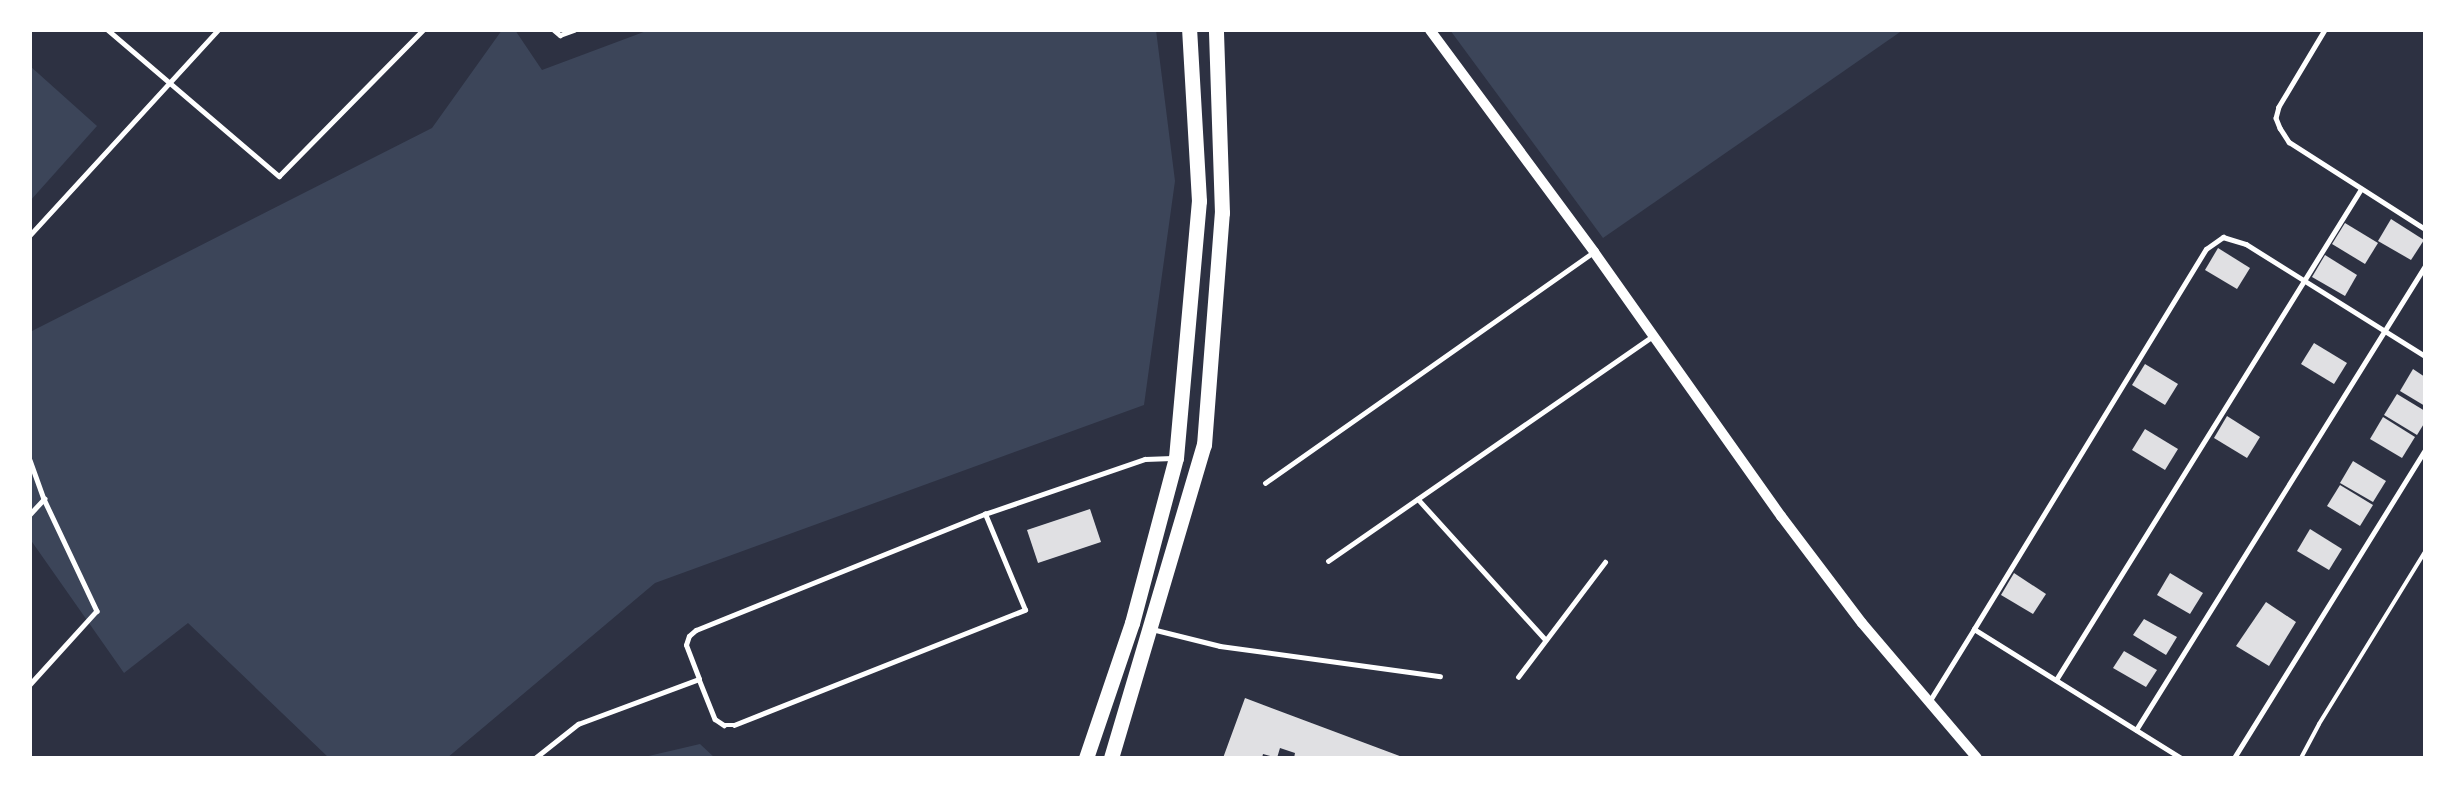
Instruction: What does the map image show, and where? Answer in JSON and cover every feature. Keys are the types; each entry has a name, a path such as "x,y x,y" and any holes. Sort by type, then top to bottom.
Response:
{"main road":[{"path":"1086,758 1132,623 1176,458 1199,211 1189,30"},
{"path":"1111,758 1152,629 1204,445 1222,213 1216,30"}],"street":[{"path":"1430,30 1654,335 1781,516 1862,623 1977,758"}],"lane":[{"path":"108,30 279,176 423,30"},
{"path":"30,235 218,30"},
{"path":"554,30 560,35 574,30"},
{"path":"2325,30 2292,84 2276,118 2289,142 2425,229"},
{"path":"2056,680 2361,189"},
{"path":"1929,702 2206,249 2223,237 2246,244 2425,356"},
{"path":"1265,483 1594,252"},
{"path":"2136,730 2425,266"},
{"path":"1328,561 1654,335"},
{"path":"2234,758 2425,450"},
{"path":"986,514 1025,610 734,725 724,725 715,718 686,645 689,636 696,630 986,514 1144,459 1176,458"},
{"path":"30,460 44,499 97,611 30,685"},
{"path":"30,514 44,499"},
{"path":"1418,499 1546,640"},
{"path":"1518,677 1605,562"},
{"path":"1152,629 1220,646 1440,676"},
{"path":"1974,629 2181,758"},
{"path":"535,758 578,724 699,679"}],"path":[{"path":"2301,758 2425,552"}],"shaded area":[{"path":"502,30 515,30 542,70 649,30 1156,30 1175,181 1144,405 655,583 447,758 329,758 188,623 124,673 30,539 30,332 432,128"},
{"path":"1450,30 1903,30 1603,238"},
{"path":"30,66 97,126 30,201"},
{"path":"700,744 715,758 640,758"}],"building":[{"path":"2391,219 2424,240 2411,260 2378,241"},
{"path":"2345,223 2378,243 2365,264 2332,244"},
{"path":"2218,248 2250,268 2237,289 2205,270"},
{"path":"2325,255 2357,275 2345,296 2312,277"},
{"path":"2314,343 2347,363 2334,384 2301,364"},
{"path":"2145,364 2178,384 2165,405 2132,385"},
{"path":"2413,369 2425,377 2425,406 2400,391"},
{"path":"2397,394 2425,411 2425,422 2417,435 2384,415"},
{"path":"2227,416 2260,437 2247,458 2214,438"},
{"path":"2383,417 2415,437 2402,458 2370,439"},
{"path":"2145,429 2178,449 2165,470 2132,450"},
{"path":"2353,461 2386,481 2373,502 2340,483"},
{"path":"2340,485 2373,505 2360,526 2327,506"},
{"path":"1090,509 1101,542 1038,563 1027,530"},
{"path":"2310,529 2342,549 2329,570 2297,551"},
{"path":"2014,573 2046,594 2033,614 2001,595"},
{"path":"2170,573 2203,593 2190,614 2157,595"},
{"path":"2266,602 2296,622 2269,666 2236,646"},
{"path":"2144,619 2177,637 2166,655 2133,635"},
{"path":"2124,651 2157,670 2146,687 2113,668"},
{"path":"1245,698 1405,758 1294,758 1295,753 1280,748 1277,758 1263,754 1262,758 1223,758"}]}
